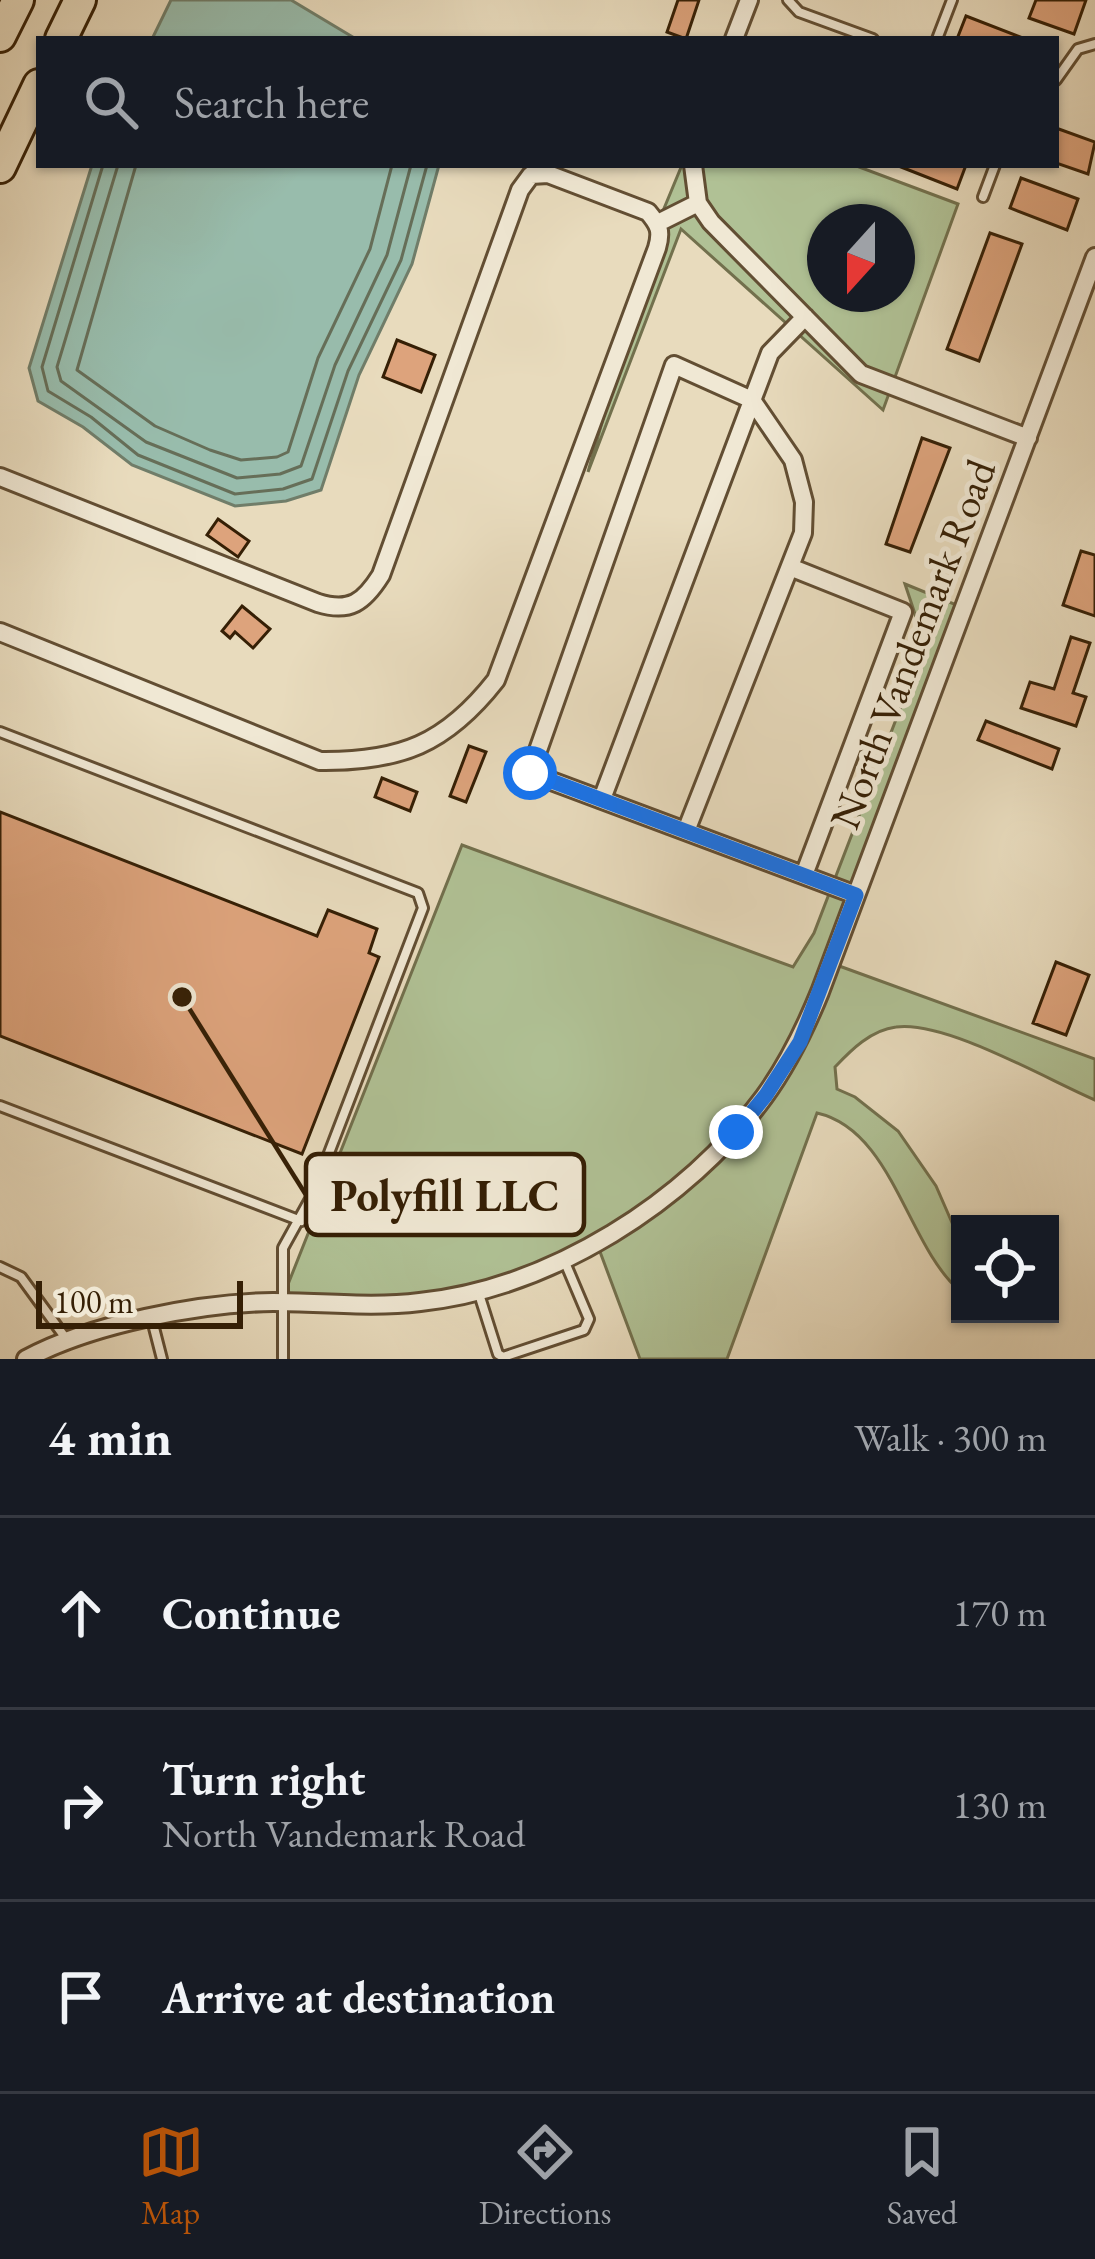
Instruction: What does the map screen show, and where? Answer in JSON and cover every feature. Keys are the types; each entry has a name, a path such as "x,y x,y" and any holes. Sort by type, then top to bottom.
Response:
{"highway":[{"path":"0,36 18,0"},
{"path":"62,36 80,0"},
{"path":"0,167 36,91"}],"street":[{"path":"735,36 749,0"},
{"path":"693,168 698,202 711,222 862,374 1028,438"},
{"path":"0,477 318,603 354,606 368,595 381,574 520,190 530,175 548,174 648,212 658,223 662,234 496,680 438,738 412,750 357,761 320,760 0,632"},
{"path":"658,223 698,202"},
{"name":"North Vandemark Road","path":"26,1359 68,1341 152,1317 281,1302 416,1303 478,1290 564,1258 676,1190 736,1132 800,1042 1028,438 1090,287 1095,257"},
{"path":"602,799 770,353 805,317"},
{"path":"686,831 803,533 804,502 794,460 752,400 674,365 530,773 856,895"},
{"path":"790,567 903,613 804,875"}],"lane":[{"path":"788,0 800,12 858,36"},
{"path":"939,36 952,0"},
{"path":"1059,76 1078,49 1095,44"},
{"path":"983,196 994,168"},
{"path":"0,732 418,893 424,908 301,1221 284,1247 283,1359"},
{"path":"0,1106 301,1221"},
{"path":"478,1290 498,1354 503,1357 584,1330 589,1319 564,1258"},
{"path":"0,1267 21,1277 68,1341"},
{"path":"152,1317 162,1359"}],"shaded area":[{"path":"681,168 862,168 958,204 883,410 681,229 588,472 658,223"},
{"path":"905,584 964,608 831,963 1095,1059 1095,1100 968,1041 917,1027 878,1032 835,1067 837,1089 855,1097 898,1131 936,1186 951,1220 951,1281 864,1142 843,1124 817,1113 727,1359 640,1359 596,1241 461,1296 281,1302 462,845 793,967 814,933 925,644"}],"water":[{"path":"171,0 291,0 351,36 153,36"},
{"path":"91,168 438,168 412,264 359,375 321,490 286,501 235,506 132,465 83,427 38,401 29,368"}],"building":[{"path":"678,0 699,0 687,36 667,32"},
{"path":"1036,0 1086,0 1074,34 1029,18"},
{"path":"966,16 1018,36 958,36"},
{"path":"1059,129 1095,142 1088,174 1059,164"},
{"path":"904,168 965,168 957,189"},
{"path":"1021,178 1078,199 1067,230 1010,208"},
{"path":"990,233 1022,244 979,361 947,349"},
{"path":"397,340 435,355 421,392 383,377"},
{"path":"922,438 950,448 910,552 886,544"},
{"path":"218,519 249,541 238,557 207,535"},
{"path":"1081,551 1095,555 1095,616 1063,605"},
{"path":"242,606 270,629 253,648 235,632 230,638 222,631"},
{"path":"1071,637 1090,643 1073,693 1086,697 1076,726 1021,708 1030,682 1054,689"},
{"path":"986,721 1059,749 1052,769 978,740"},
{"path":"469,746 486,752 466,802 450,796"},
{"path":"382,778 417,792 410,811 375,797"},
{"path":"0,812 317,936 328,910 377,929 369,953 379,957 302,1154 0,1036"},
{"path":"1056,962 1089,975 1066,1035 1033,1023"}],"place":[{"name":"Polyfill LLC","path":"182,997"}],"route":[{"path":"530,773 856,895 800,1042 736,1132"}]}
